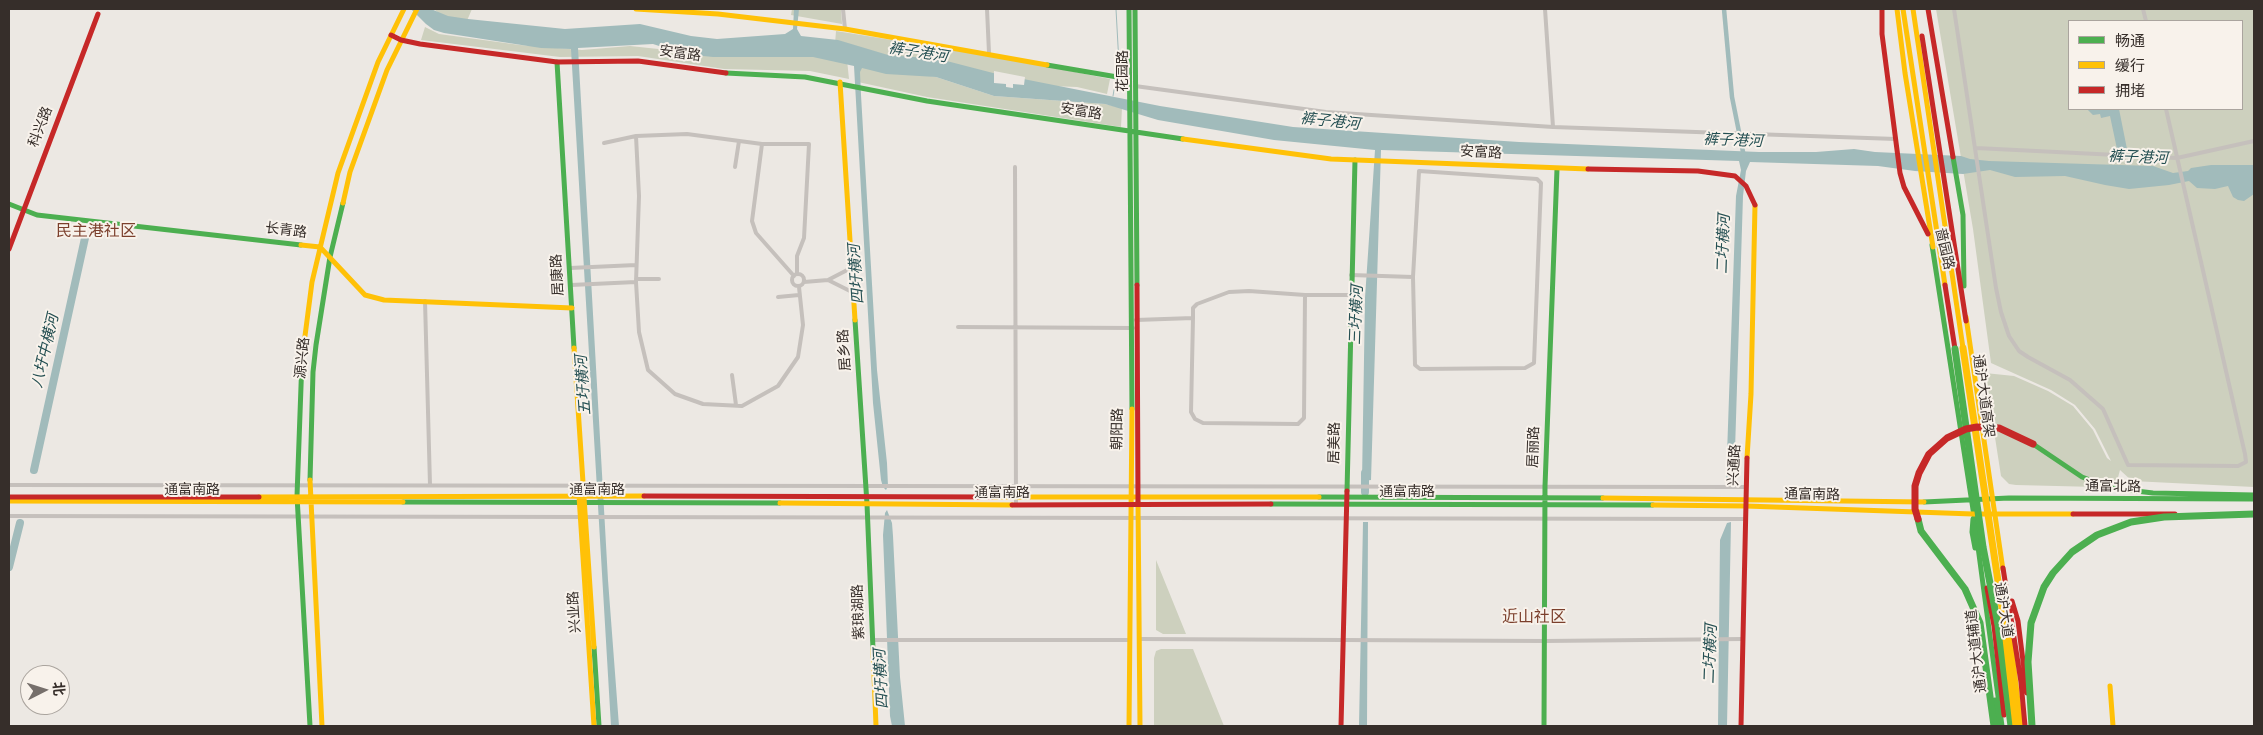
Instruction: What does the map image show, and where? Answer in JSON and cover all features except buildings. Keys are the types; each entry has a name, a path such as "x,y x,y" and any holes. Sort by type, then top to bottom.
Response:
{"main road":[{"name":"源兴路","path":"310,726 297,485 301,371 312,282 338,173 378,62 404,9"},
{"path":"636,9 695,11 845,29 990,53 1129,79"},
{"name":"花园路","path":"1129,9 1129,79 1132,95 1132,133"},
{"name":"花园路","path":"1132,95 1135,86 1135,9"},
{"name":"啬园路","path":"1882,9 1882,34 1900,173 1904,187 1926,225 1933,247 1972,500"},
{"path":"1897,9 1933,247"},
{"name":"通沪大道高架","path":"1903,9 1914,70 1983,547 1999,635 2011,726"},
{"path":"1913,9 1922,70 1938,152"},
{"path":"1917,9 1941,175 1966,320"},
{"name":"啬园路","path":"1928,9 1963,214 1963,275 1966,320 1993,498"},
{"name":"科兴路","path":"9,249 99,11"},
{"name":"源兴路","path":"322,726 309,485 313,372 330,257 350,172 387,70 415,12"},
{"name":"安富路","path":"392,35 401,40 557,62 638,61 724,73 805,76 927,101 1227,147 1382,162 1722,173 1735,176 1746,186 1755,205"},
{"name":"居康路","path":"557,62 582,499"},
{"name":"居乡路","path":"840,82 867,500"},
{"name":"朝阳路","path":"1132,133 1134,320 1139,486 1140,726"},
{"name":"居美路","path":"1341,726 1355,160"},
{"name":"居丽路","path":"1544,726 1546,486 1557,169"},
{"name":"通沪大道高架","path":"1941,175 2004,621 2016,726"},
{"name":"长青路","path":"9,204 37,215 320,248 365,294 384,300 572,308"},
{"name":"兴通路","path":"1741,726 1745,502 1751,394 1755,205"},
{"name":"朝阳路","path":"1129,726 1130,485 1135,328"},
{"path":"1994,726 1985,647 1976,613 1956,576 1921,531 1915,509 1914,496 1919,473 1929,454 1938,445 1947,438 1966,429 1978,427 1999,428 2025,439 2082,477 2111,488 2153,493 2254,495"},
{"name":"通富南路","path":"9,497 310,500 867,500 1015,497 1130,501 1546,502 1937,502 1972,500"},
{"name":"通富北路","path":"1972,500 1993,498 2254,499"},
{"name":"通沪大道","path":"1993,498 2023,726"},
{"name":"通富南路","path":"9,501 297,499"},
{"name":"兴业路","path":"582,499 594,726"},
{"name":"通富南路","path":"867,500 1016,506 1130,501"},
{"name":"紫琅湖路","path":"867,500 876,726"},
{"name":"通沪大道","path":"1972,500 1976,532 1994,626 2003,726"},
{"name":"通富南路","path":"1745,502 1974,514 1995,513"},
{"name":"通富北路","path":"1995,513 2254,515"},
{"name":"通沪大道辅道","path":"1974,514 1972,532 1986,620 1998,726"},
{"path":"2031,726 2028,662 2031,623 2044,587 2053,573 2072,552 2097,535 2131,522 2164,517 2254,515"},
{"name":"兴业路","path":"583,517 599,726"},
{"path":"1976,532 2003,726"},
{"path":"2003,568 2018,621 2031,726"},
{"path":"2011,601 2021,682 2023,726"},
{"path":"2110,686 2112,726"}],"street":[{"path":"843,9 845,29"},
{"path":"987,9 990,53"},
{"path":"1545,9 1553,127"},
{"path":"1954,9 1999,304 2005,324 2015,345 2028,357 2070,380 2103,409 2128,465 2238,466 2246,462 2245,454 2166,110"},
{"path":"1135,86 1326,112 1553,127 1896,139"},
{"path":"604,143 636,136 687,134 762,144 809,144 804,238 796,256 796,275 793,284 799,287"},
{"path":"636,136 639,196 636,281 639,332 648,370 675,394 703,404 742,406 778,386 798,357 803,325 799,287"},
{"path":"1976,148 2177,158 2254,140"},
{"path":"735,167 739,141"},
{"path":"762,144 752,221 756,234 796,275 803,276 804,282"},
{"path":"1015,167 1016,506"},
{"path":"1419,171 1537,178 1541,183 1534,363 1525,368 1420,369 1415,365 1413,277 1419,171"},
{"path":"570,268 636,265"},
{"path":"799,287 804,282 828,280 853,267"},
{"path":"1352,275 1413,277"},
{"path":"571,285 659,279"},
{"path":"828,280 854,293"},
{"path":"1305,295 1304,418 1298,424 1203,423 1196,419 1191,412 1193,308 1198,304 1229,292 1250,291 1305,295 1351,295"},
{"path":"778,297 800,295"},
{"path":"425,301 430,485"},
{"path":"1134,320 1193,318"},
{"path":"958,327 1135,328"},
{"path":"732,374 736,405"},
{"path":"9,485 1746,486"},
{"path":"9,516 1746,518"},
{"path":"1140,639 1343,641 1743,639"},
{"path":"872,640 1129,640"}],"green space":[{"path":"434,9 472,9 466,23 446,20"},
{"path":"792,9 841,9 842,24 791,15"},
{"path":"1936,9 2254,9 2254,487 2132,481 2120,470 2116,485 2097,487 2009,484 2001,476 1985,373 2014,376 2048,391 2073,406 2093,430 2107,458 2111,461 2095,429 2075,405 2051,390 1991,363 1973,229"},
{"path":"425,27 439,34 520,45 582,50 630,46 696,53 794,51 847,60 849,79 810,71 724,69 638,56 560,57 421,40"},
{"path":"836,31 1010,59 1110,79 1107,94 1077,87 1024,85 893,59 835,44"},
{"path":"857,63 936,77 994,96 1105,104 1122,108 1121,127 927,97 858,82"},
{"path":"1156,560 1186,634 1163,634 1156,630"},
{"path":"1161,649 1193,649 1224,726 1154,726 1154,658 1156,651"}],"water":[{"path":"411,9 431,9 448,16 468,19 565,29 640,24 691,36 717,39 785,34 793,29 794,9 799,9 797,29 801,36 838,40 888,55 939,59 993,73 1160,106 1293,127 1519,142 1759,152 1816,152 1854,149 1875,152 1961,156 1989,161 2153,166 2173,173 2211,165 2254,165 2254,194 2244,201 2238,200 2233,197 2228,186 2215,189 2197,188 2189,181 2129,189 2065,176 2015,177 1990,170 1963,174 1915,171 1878,166 1750,162 1746,171 1743,196 1734,482 1726,483 1736,196 1741,170 1739,161 1381,150 1371,480 1362,481 1365,298 1375,150 1274,140 1158,120 1105,104 994,96 936,77 886,74 862,68 860,72 861,95 877,370 887,463 888,486 886,490 881,480 873,403 854,66 813,57 713,57 684,54 653,44 578,48 608,580 619,726 611,726 571,49 541,48 444,33 434,30"},
{"path":"2088,110 2119,110 2127,149 2117,149 2110,116 2101,118 2100,114 2093,115"},
{"path":"887,510 892,523 900,677 905,726 892,726 890,716 883,535 885,513"},
{"path":"1363,522 1368,522 1367,726 1359,726"},
{"path":"1731,522 1727,726 1718,726 1720,540 1727,523"}],"pier":[{"path":"994,71 1025,77 1024,85 1013,84 1013,88 1006,87 1006,84 994,83"}],"waterway":[{"path":"1116,9 1119,64 1116,74"},
{"name":"二圩横河","path":"1724,9 1732,97 1744,157"},
{"path":"1113,96 1116,78"},
{"name":"八圩中横河","path":"34,470 85,238"},
{"name":"三圩横河","path":"1365,473 1365,492"},
{"name":"八圩中横河","path":"9,567 20,523"}],"traffic: fast":[{"path":"1129,9 1132,409"},
{"path":"1135,9 1137,285"},
{"path":"557,62 574,348"},
{"path":"1047,65 1129,79"},
{"path":"726,73 805,77 927,101 1183,139"},
{"path":"1953,157 1963,215 1964,286"},
{"path":"1347,491 1355,160"},
{"path":"1544,726 1545,486 1557,169"},
{"path":"310,480 313,372 316,345 330,257 343,203"},
{"path":"9,204 37,215 301,245"},
{"path":"1932,245 1977,535"},
{"path":"855,320 867,504 873,649"},
{"path":"1955,349 1983,547 1998,625 2011,726"},
{"path":"302,359 297,496 310,726"},
{"path":"2033,444 2082,477 2111,488 2153,493 2254,495"},
{"path":"1319,497 1603,498"},
{"path":"1924,502 2009,498 2254,499"},
{"path":"403,502 780,503"},
{"path":"1271,504 1653,505"},
{"path":"2032,726 2028,662 2031,623 2044,587 2053,573 2072,552 2097,535 2131,522 2164,517 2254,514"},
{"path":"1918,519 1921,531 1965,589 1980,623 1994,726"},
{"path":"1973,519 1972,532 1975,548"},
{"path":"1976,532 2002,726"},
{"path":"594,647 599,726"},
{"path":"1995,700 1998,726"}],"traffic: slow":[{"path":"302,359 312,282 338,173 378,62 404,9"},
{"path":"343,203 350,172 387,70 417,9"},
{"path":"636,9 718,14 845,29 1047,65"},
{"path":"1897,9 1905,73 1933,247"},
{"path":"1903,9 1945,285"},
{"path":"1913,9 1963,348"},
{"path":"840,82 855,320"},
{"path":"1183,139 1331,159 1588,169"},
{"path":"1747,458 1751,394 1755,205"},
{"path":"301,245 320,247 365,295 384,300 572,308"},
{"path":"1966,317 2003,570"},
{"path":"574,348 594,647"},
{"path":"1963,348 2004,621 2016,726"},
{"path":"1129,726 1132,409"},
{"path":"310,480 322,726"},
{"path":"582,486 579,496 594,726"},
{"path":"259,497 644,496"},
{"path":"992,497 1319,497"},
{"path":"1603,498 1924,502"},
{"path":"9,501 403,502"},
{"path":"1138,502 1140,726"},
{"path":"780,503 1012,505"},
{"path":"1653,505 1746,506 1973,514 2073,514"},
{"path":"2009,627 2021,726"},
{"path":"873,649 876,726"},
{"path":"2110,686 2113,726"}],"traffic: jam":[{"path":"1882,9 1882,34 1900,173 1904,187 1928,234"},
{"path":"1928,9 1953,157"},
{"path":"9,249 98,14"},
{"path":"391,35 401,40 420,44 557,62 638,61 726,73"},
{"path":"1922,36 1966,321"},
{"path":"1588,169 1698,171 1735,176 1746,186 1755,205"},
{"path":"1137,285 1138,502"},
{"path":"1945,285 1955,349"},
{"path":"1918,519 1915,509 1915,486 1919,473 1929,454 1947,438 1966,429 1977,427 1999,428 2033,444"},
{"path":"1741,726 1747,458"},
{"path":"1341,726 1347,491"},
{"path":"644,496 992,497"},
{"path":"9,497 259,497"},
{"path":"1012,505 1271,504"},
{"path":"2073,514 2175,514"},
{"path":"2003,568 2021,682 2025,726"},
{"path":"1987,588 1994,626 2004,715"},
{"path":"2012,601 2018,621 2027,693"}],"district":[{"name":"民主港社区","path":"96,232"},
{"name":"近山社区","path":"1534,618"}],"water label":[{"name":"裤子港河","path":"918,53"},
{"name":"裤子港河","path":"1330,122"},
{"name":"裤子港河","path":"1733,141"},
{"name":"裤子港河","path":"2138,158"},
{"name":"四圩横河","path":"857,274"},
{"name":"五圩横河","path":"584,385"},
{"name":"四圩横河","path":"882,679"}]}
